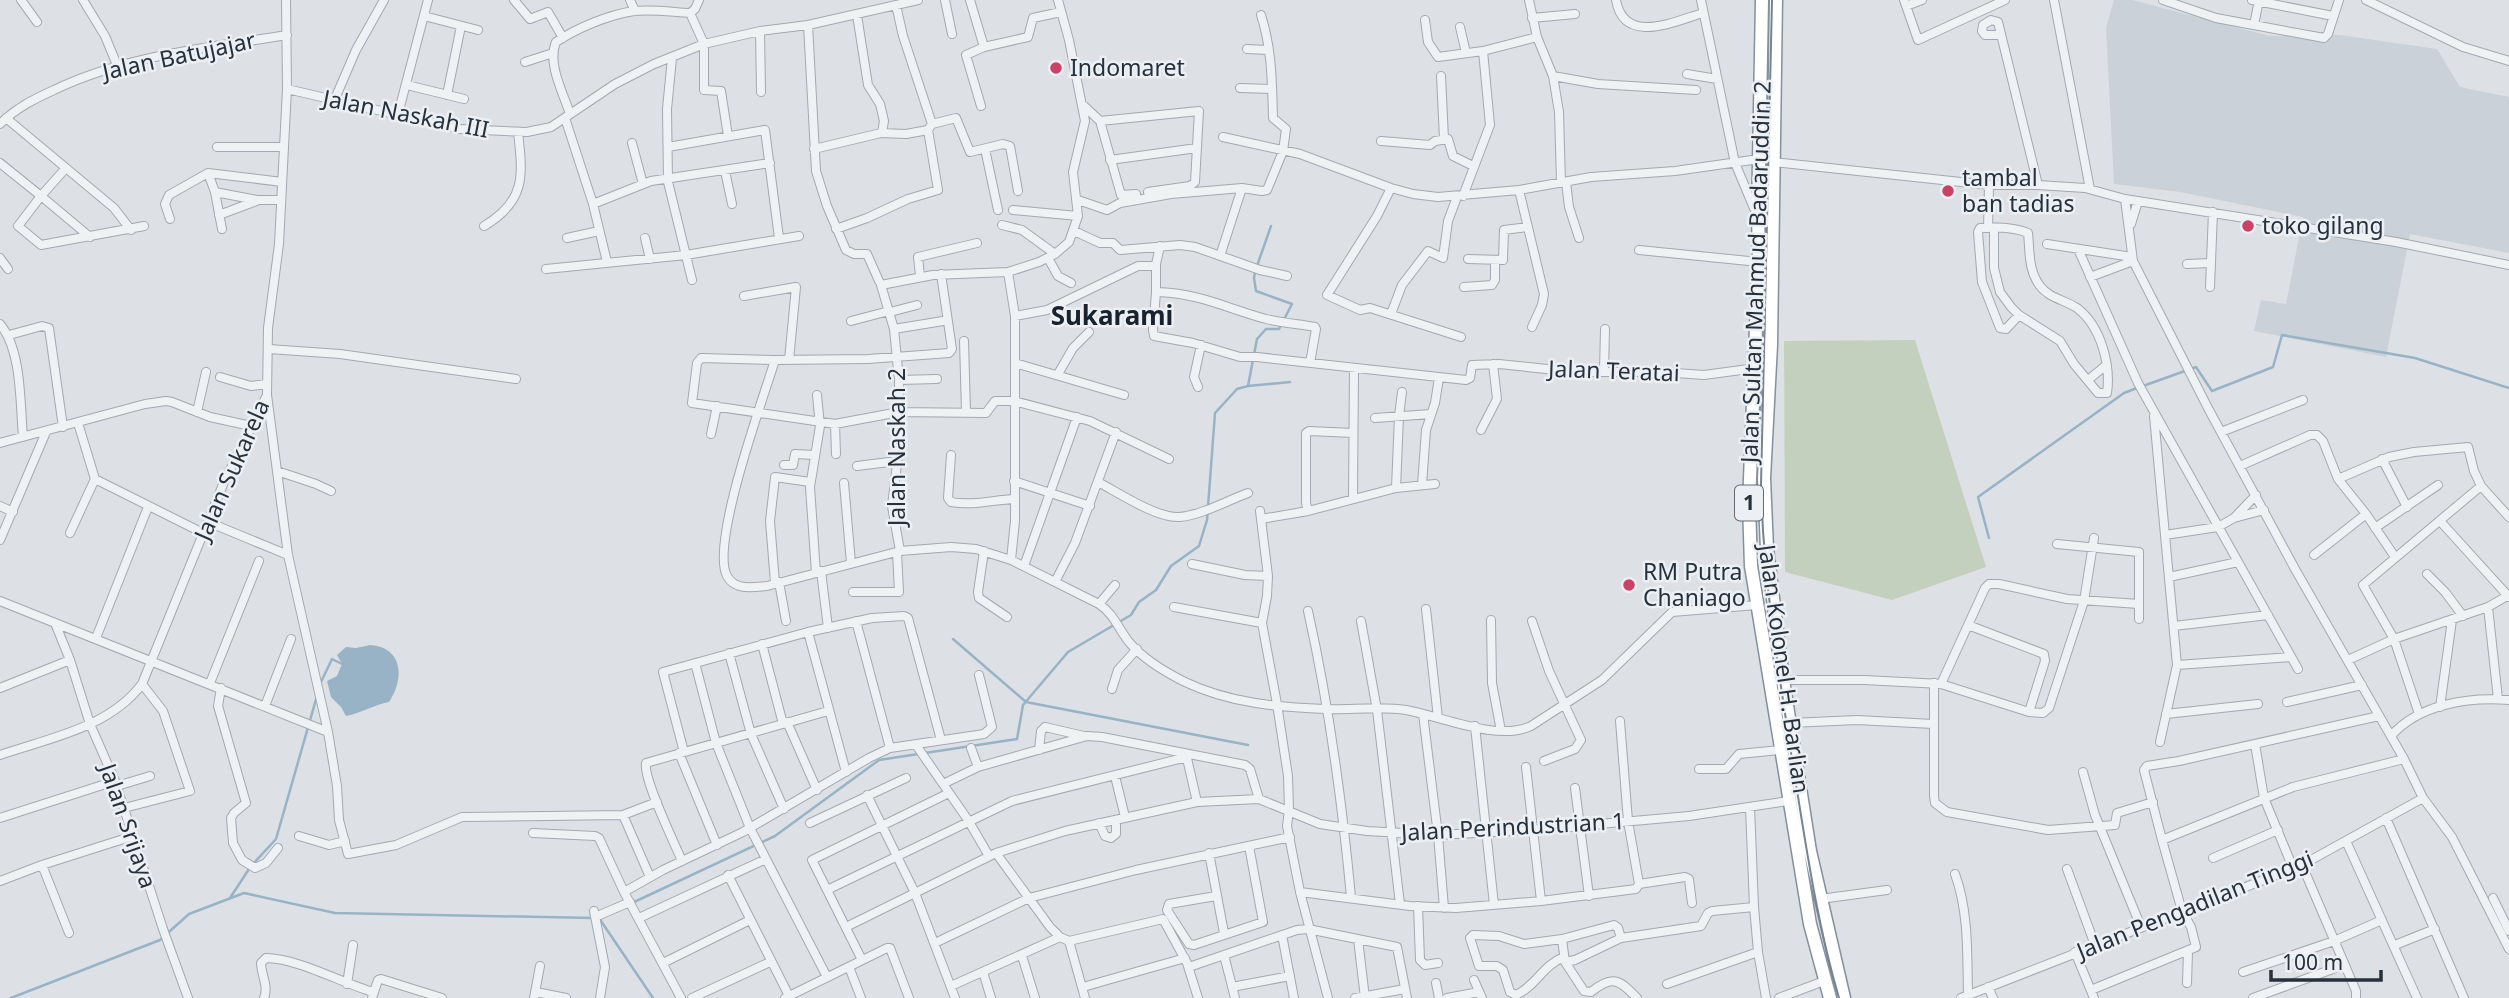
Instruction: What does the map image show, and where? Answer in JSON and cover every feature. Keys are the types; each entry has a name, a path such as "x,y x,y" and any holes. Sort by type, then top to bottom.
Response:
{"highway":[{"name":"Jalan Sultan Mahmud Badaruddin 2","path":"1762,0 1759,262 1749,504 1752,575 1810,924 1830,998"},
{"name":"Jalan Kolonel H. Barlian","path":"1776,0 1771,345 1764,490 1769,573 1810,851 1844,998"},
{"path":"1752,575 1769,573"}],"street":[{"path":"21,0 37,22"},
{"path":"83,0 105,36 117,65"},
{"name":"Jalan Sukarela","path":"0,755 90,724 124,705 142,684 224,482 267,395 268,328 279,244 287,89 286,0"},
{"path":"334,101 356,50 384,0"},
{"path":"514,0 529,18 548,12 563,37"},
{"path":"630,0 635,11"},
{"path":"607,262 554,64 555,43 563,37 635,11 690,13 699,0"},
{"name":"Jalan Naskah III","path":"287,89 459,129 518,132 545,129 615,84 654,64 704,44 760,31 857,15 918,0"},
{"path":"945,0 952,34"},
{"path":"970,0 984,47"},
{"path":"1052,256 1066,246 1078,216 1073,172 1084,128 1084,106 1058,0"},
{"path":"1530,0 1537,37 1553,76 1560,122 1564,182 1579,238"},
{"path":"1616,0 1618,9 1627,21 1644,28 1703,13"},
{"path":"1701,0 1735,163 1758,218"},
{"path":"1922,0 1905,3 1915,38 1918,40 2005,0"},
{"path":"2054,0 2090,189"},
{"path":"2163,0 2203,14 2324,38 2328,34 2339,0"},
{"path":"2254,25 2256,0 2333,16"},
{"path":"2366,0 2463,47 2509,61"},
{"path":"398,114 428,1"},
{"path":"836,229 908,199 938,190 930,127 896,5"},
{"path":"981,106 966,55 984,47 1028,37 1033,18 1061,12"},
{"path":"690,13 704,44 704,90 721,91 728,136"},
{"path":"1532,18 1575,14"},
{"path":"857,15 868,85 880,104 884,121 882,133"},
{"path":"1078,200 1107,210 1120,202 1142,199 1242,188 1267,190 1283,151 1286,129 1273,118 1273,71 1268,50 1269,40 1261,15"},
{"path":"424,16 478,30"},
{"path":"1426,20 1428,42 1436,56 1483,51 1537,37"},
{"path":"808,25 817,172 846,250 855,254 867,254 880,281"},
{"path":"447,95 461,26"},
{"path":"1460,27 1466,53"},
{"path":"760,31 761,92"},
{"name":"Jalan Batujajar","path":"3,121 27,103 117,65 287,35"},
{"path":"2001,35 2038,185"},
{"path":"1247,49 1268,50"},
{"path":"1391,314 1402,285 1428,251 1441,259 1443,257 1448,221 1490,121 1483,51"},
{"path":"525,62 553,53"},
{"path":"672,58 667,109 668,179 692,280"},
{"path":"1687,74 1717,79"},
{"path":"1441,76 1444,139"},
{"path":"1553,76 1598,84 1696,90"},
{"path":"407,85 464,99"},
{"path":"1240,88 1272,89"},
{"path":"1084,106 1100,121 1120,194 1125,196 1193,184 1200,113 1197,109 1100,121"},
{"path":"814,149 882,133 906,134 957,119 968,151 1003,144 1010,146 1018,191"},
{"path":"3,121 114,208 131,230"},
{"path":"668,147 765,131 779,238"},
{"path":"484,226 503,214 520,186 522,176 518,132"},
{"path":"1223,137 1303,155 1413,194 1460,197 1591,177 1675,171 1759,159"},
{"path":"1381,141 1430,145 1435,141 1449,140 1453,156 1473,166"},
{"path":"632,143 643,184"},
{"path":"217,147 283,147"},
{"path":"1110,160 1197,148"},
{"path":"985,149 998,210"},
{"path":"1773,162 1989,185 2090,189 2125,199 2396,242 2509,265"},
{"path":"0,163 90,237"},
{"path":"593,204 643,184 770,163"},
{"path":"65,169 18,224 19,228 43,246 144,226"},
{"path":"725,171 732,204"},
{"path":"170,219 165,204 169,195 208,173 282,182"},
{"path":"208,173 215,192 222,229"},
{"path":"1989,185 1991,228 1997,285 2011,307 2019,315 2057,338 2098,393 2106,394 2106,353 2103,344 2081,311 2048,294 2039,285 2031,269 2028,233 1991,228 1980,229 1981,274 2000,326 2004,329 2019,315"},
{"path":"1220,256 1242,188"},
{"path":"1391,188 1377,216 1327,295 1360,310 1370,308 1461,337"},
{"path":"1519,190 1544,298 1532,327"},
{"path":"215,192 259,200 281,200"},
{"path":"2125,199 2133,259 2183,360 2295,569 2404,759 2423,798 2452,836 2507,933"},
{"path":"219,215 259,200"},
{"path":"2130,227 2138,201"},
{"path":"1013,209 1078,216"},
{"path":"2210,287 2213,212"},
{"path":"1002,225 1022,230 1052,256 1058,276 1071,283"},
{"path":"1468,259 1504,258 1504,230 1528,227"},
{"path":"567,238 599,231"},
{"path":"1074,231 1100,243 1112,242 1120,250 1189,246 1287,276"},
{"path":"546,269 686,255 799,236"},
{"path":"645,238 650,259"},
{"path":"920,276 918,257 977,243"},
{"path":"2048,244 2133,259"},
{"path":"1160,246 1156,266 1154,336 1201,345 1240,357 1439,378 1435,403 1426,430 1422,485"},
{"path":"2078,249 2138,383 2298,669"},
{"path":"1639,250 1759,262"},
{"path":"2112,255 2117,267"},
{"name":"Jalan Naskah 2","path":"853,592 899,592 899,552 892,506 897,461 900,380 894,330 881,285 920,276 1008,272 1052,256"},
{"path":"0,258 8,269"},
{"path":"2090,277 2133,259"},
{"path":"1464,287 1492,285 1495,280 1495,260"},
{"path":"2186,264 2211,263"},
{"path":"1015,316 1046,310 1138,266 1156,266"},
{"path":"1008,272 1015,316 1015,521 1011,560"},
{"path":"941,274 951,351 869,359 699,359 692,403 835,424 900,412 986,413 995,401 1014,401 1077,417 1116,432 1169,459"},
{"path":"744,296 796,287 789,359"},
{"path":"1156,292 1205,298 1251,314 1316,329 1310,363"},
{"path":"850,321 917,305"},
{"path":"1995,312 2011,307"},
{"path":"894,330 943,321"},
{"path":"0,324 9,335 16,368 23,438"},
{"path":"9,335 42,326 49,328 63,427"},
{"path":"1604,371 1605,329"},
{"path":"1058,374 1073,348 1089,332"},
{"path":"964,341 966,412"},
{"path":"1198,387 1194,377 1201,345"},
{"path":"269,349 340,354 516,379"},
{"path":"775,360 739,477 723,546 724,568 728,577 734,584 745,588 899,552 951,547 984,551 1011,560 1099,604 1137,649 1167,673 1213,695 1237,701 1326,709 1405,709 1501,731 1523,729 1602,680 1672,612 1757,605"},
{"path":"1015,363 1124,395"},
{"path":"1481,430 1496,405 1498,395 1493,364"},
{"name":"Jalan Teratai","path":"1439,378 1468,380 1472,365 1493,364 1564,371 1704,375 1756,368"},
{"path":"2088,380 2105,366"},
{"path":"1353,498 1354,369"},
{"path":"197,412 206,372"},
{"path":"220,377 251,386 267,384"},
{"path":"900,380 937,379"},
{"path":"1396,488 1402,392"},
{"path":"267,395 288,555 328,732 337,786 339,820 349,855 396,845 462,817 623,815 657,802"},
{"path":"817,395 820,423 810,482 828,628"},
{"path":"2221,432 2303,400"},
{"path":"0,443 145,404 166,401 251,426"},
{"path":"711,434 717,407"},
{"path":"2154,412 2177,665 2160,742"},
{"path":"1375,418 1430,414"},
{"path":"1024,566 1077,417"},
{"path":"70,533 95,479 78,424"},
{"path":"835,424 836,454"},
{"path":"0,540 46,432"},
{"path":"1055,582 1090,506 1116,432"},
{"path":"1308,511 1306,433 1353,433"},
{"path":"2240,466 2313,434 2323,440 2338,480 2366,514 2395,557"},
{"path":"2338,480 2382,459 2414,452 2468,447 2475,475 2481,486 2509,517"},
{"path":"784,465 793,465 795,454 815,455"},
{"path":"951,454 948,498 951,502 976,504 1014,499"},
{"path":"2382,459 2407,507"},
{"path":"858,466 897,461"},
{"path":"277,471 331,491"},
{"path":"786,621 777,582 771,521 775,478 810,482"},
{"path":"95,479 148,508 203,533"},
{"path":"1014,481 1090,506"},
{"path":"1098,482 1166,516 1178,517 1248,493"},
{"path":"844,483 851,563"},
{"path":"1328,998 1300,892 1287,826 1288,776 1262,623 1268,576 1261,515 1308,511 1396,488 1435,484"},
{"path":"2375,528 2438,485"},
{"path":"2419,714 2394,639 2363,585 2481,486"},
{"path":"2234,518 2256,495"},
{"path":"0,506 13,512"},
{"path":"96,638 148,508"},
{"path":"2165,535 2218,527 2234,518 2264,510"},
{"path":"2314,555 2366,514"},
{"path":"2348,660 2394,639 2488,607 2509,596 2440,522"},
{"path":"208,523 288,555"},
{"path":"1783,680 1937,683 2029,712 2043,713 2049,708 2084,601 2094,538"},
{"path":"2057,544 2093,550 2139,552 2139,620"},
{"path":"984,551 979,598 1007,617"},
{"path":"210,684 259,561"},
{"path":"2169,577 2238,562"},
{"path":"1192,564 1245,575 1268,576"},
{"path":"2427,574 2463,616"},
{"path":"2139,604 2084,601 1992,583 1985,588 1937,683 1933,724 1934,796 1935,803 1947,812 2048,830 2116,824 2118,813 2153,802"},
{"path":"1099,604 1115,584"},
{"path":"0,601 328,732"},
{"path":"1174,607 1262,623"},
{"path":"2488,607 2498,699"},
{"path":"1426,609 1438,718"},
{"path":"1308,611 1319,661 1345,827 1351,897"},
{"path":"2174,626 2268,615"},
{"path":"717,845 681,752 662,674 666,671 808,632 856,621 904,616 908,618 941,740"},
{"path":"1491,620 1492,683 1501,731"},
{"path":"2440,707 2452,620"},
{"path":"856,621 890,748"},
{"path":"1361,621 1377,710 1400,904"},
{"path":"1532,621 1549,671 1581,740 1581,744 1575,749 1544,761"},
{"name":"Jalan Srijaya","path":"55,623 90,724 116,783 188,998"},
{"path":"1968,625 2044,654 2045,662 2029,712"},
{"path":"808,632 846,772"},
{"path":"265,706 291,639"},
{"path":"762,644 785,723 817,790"},
{"path":"1112,689 1118,670 1137,649"},
{"path":"729,653 751,734 784,809"},
{"path":"2177,665 2291,657"},
{"path":"0,688 70,660"},
{"path":"695,663 716,743 750,828 827,977"},
{"path":"624,892 750,828 890,748 917,747 990,731 992,727 979,675"},
{"path":"124,808 190,791 163,711 142,684"},
{"path":"2287,702 2361,685"},
{"path":"221,688 218,706 246,803 231,818 233,843 242,860 252,866 265,863 278,848"},
{"path":"2391,736 2402,724 2419,714 2440,707 2498,699 2509,700"},
{"path":"2166,713 2258,704"},
{"path":"682,861 657,802 645,764 828,711"},
{"path":"1423,714 1444,908"},
{"path":"2076,952 2092,994 2188,952 2197,944 2182,911 2162,840 2144,770 2147,765 2379,716"},
{"path":"1790,723 1857,720 1933,724"},
{"path":"1300,892 1444,908 1636,890 1639,884 1628,821 1620,721"},
{"path":"1475,726 1494,905"},
{"path":"1039,750 1041,731 1045,727 1245,765 1254,777 1259,799"},
{"path":"943,784 978,767 1087,736"},
{"path":"2255,744 2264,798 2293,868"},
{"path":"917,747 993,854 1060,937 1069,941 1161,918 1166,920 1189,967 1198,998"},
{"path":"971,748 978,767"},
{"path":"1699,769 1726,769 1740,754 1780,750"},
{"path":"827,890 1012,800 1115,776 1187,755"},
{"path":"1187,755 1197,802"},
{"path":"2162,840 2293,787 2404,759"},
{"path":"1526,767 1541,901"},
{"path":"2083,772 2101,827 2141,927"},
{"path":"0,818 116,783 150,776"},
{"path":"1100,823 1105,836 1111,838 1116,834 1121,819 1115,776"},
{"path":"810,823 906,778"},
{"path":"1575,788 1589,896"},
{"path":"862,960 812,859 949,793"},
{"path":"867,795 915,893 955,998"},
{"name":"Jalan Pengadilan Tinggi","path":"1965,997 2302,865 2423,798"},
{"name":"Jalan Perindustrian 1","path":"846,927 993,854 1100,823 1197,802 1259,799 1320,824 1391,833 1438,835 1533,830 1689,816 1788,801"},
{"path":"1750,807 1754,907 1766,998"},
{"path":"623,815 650,877"},
{"path":"2386,818 2464,998"},
{"path":"2213,858 2278,831"},
{"path":"533,834 598,837 681,998"},
{"path":"0,881 133,836"},
{"path":"299,836 329,845 345,841"},
{"path":"934,943 1029,898 1209,853 1290,837"},
{"path":"2346,841 2417,998"},
{"path":"1216,896 1168,904 1167,910 1189,944 1194,945 1224,933 1260,924 1264,920 1249,846"},
{"path":"1209,853 1224,933"},
{"path":"639,918 766,859"},
{"path":"42,865 69,933"},
{"path":"2302,865 2356,991 2356,998"},
{"path":"2067,869 2095,945"},
{"path":"1955,874 1962,891 1964,915 1965,997"},
{"path":"729,875 787,997 890,948 909,998"},
{"path":"1639,884 1685,877 1689,879 1692,904"},
{"path":"1820,899 1887,890"},
{"path":"2493,898 2507,933 2509,949"},
{"path":"600,998 605,967 595,917 631,903"},
{"path":"1418,906 1420,960 1425,965 1438,963"},
{"path":"1621,938 1614,925 1562,939 1524,944 1490,934 1473,935 1470,938 1479,966 1503,970 1510,992 1516,995 1530,988 1552,963 1565,959 1576,960 1621,938 1701,926 1710,911 1754,907"},
{"path":"663,963 750,920"},
{"path":"2243,972 2334,941 2382,920"},
{"path":"1189,967 1297,929 1312,930 1358,939 1397,947 1406,993 1362,997 1358,939"},
{"path":"2395,946 2434,929"},
{"path":"1282,935 1294,998"},
{"path":"951,986 1060,937"},
{"path":"1562,939 1565,959 1584,990 1591,992 1604,981 1611,980 1620,983 1637,998"},
{"path":"1069,941 1085,998"},
{"path":"347,984 353,945"},
{"path":"1667,984 1758,952"},
{"path":"2187,984 2188,952"},
{"path":"1224,955 1235,998"},
{"path":"1022,956 1035,998"},
{"path":"264,998 266,990 261,962 266,958 293,963 373,995 378,980 381,979 442,998"},
{"path":"1083,987 1185,958"},
{"path":"692,998 770,962"},
{"path":"2253,998 2344,965"},
{"path":"540,966 535,995 566,998"},
{"path":"849,967 861,998"},
{"path":"983,972 991,998"},
{"path":"1232,987 1290,976"},
{"path":"1447,998 1481,995 1474,980"},
{"path":"1779,998 1824,981"},
{"path":"1436,983 1439,998"},
{"path":"808,987 814,998"},
{"path":"1987,987 1993,998"}],"shaded area":[{"path":"2114,0 2132,0 2270,36 2340,35 2437,49 2460,87 2509,97 2509,253 2410,234 2386,357 2254,331 2261,300 2286,304 2303,217 2180,192 2114,184 2106,28"}],"green space":[{"path":"1915,340 1986,567 1892,600 1785,572 1784,341"}],"water":[{"path":"346,647 381,647 395,658 399,674 394,693 389,702 346,716 331,697 327,681 337,676 342,664 337,655"}],"waterway":[{"path":"1257,266 1271,226"},
{"path":"1248,386 1257,339 1266,329 1279,329 1292,304 1256,291 1255,272"},
{"path":"2143,386 2196,367 2212,391 2273,367 2282,335 2415,358 2509,388"},
{"path":"632,903 775,836 879,760 1017,739 1023,705 1068,652 1131,615 1139,602 1156,590 1171,566 1199,546 1207,520 1215,413 1237,389 1290,382"},
{"path":"1989,538 1978,497 2124,393 2137,388"},
{"path":"953,639 1026,702 1248,745"},
{"path":"321,682 332,659 342,664"},
{"path":"253,864 276,839 317,696"},
{"path":"230,898 249,869"},
{"path":"11,998 160,940 189,914 244,893 335,913 593,918"},
{"path":"599,918 653,998"}],"tram line":[{"path":"1772,0 1762,519 1772,622 1802,819 1817,909 1839,998"}],"place":[{"name":"Indomaret","path":"1056,68"},
{"name":"tambal ban tadias","path":"1948,191"},
{"name":"toko gilang","path":"2248,226"},
{"name":"RM Putra Chaniago","path":"1629,585"}],"district":[{"name":"Sukarami","path":"1112,316"}]}
